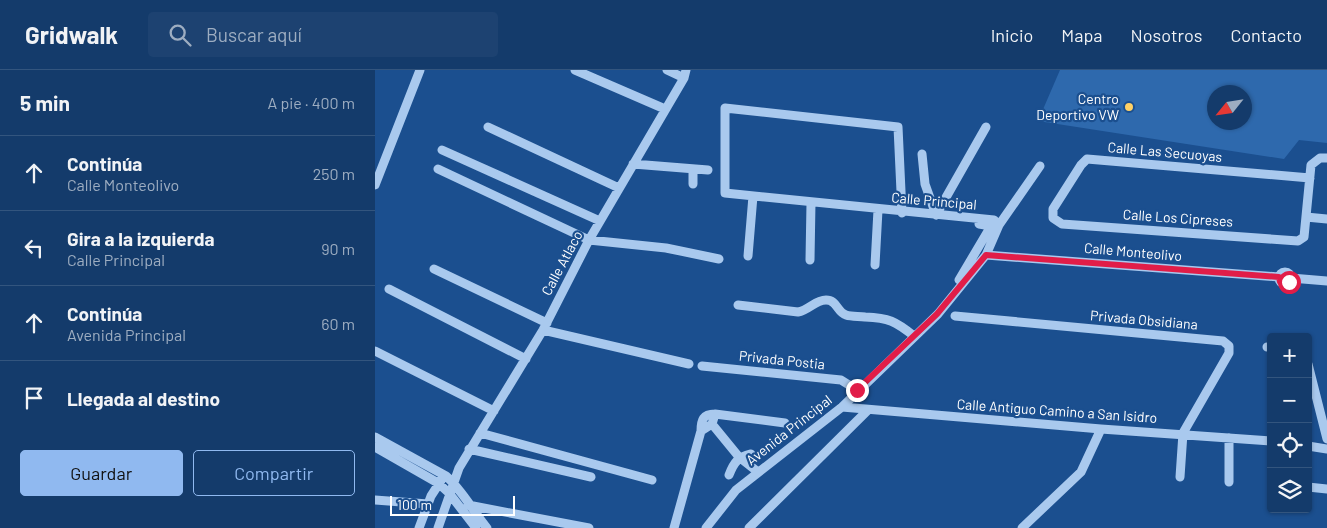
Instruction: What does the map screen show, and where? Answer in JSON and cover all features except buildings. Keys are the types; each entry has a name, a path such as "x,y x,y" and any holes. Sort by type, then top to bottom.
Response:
{"street":[{"path":"375,185 420,70"},
{"path":"575,70 665,109"},
{"path":"667,70 685,74"},
{"name":"Calle Atlaco","path":"438,528 449,493 469,449 526,359 589,240 685,74"},
{"name":"Calle Principal","path":"902,213 898,127 725,108 725,194 878,212 994,220 999,225"},
{"path":"488,127 619,188"},
{"path":"936,215 986,127"},
{"path":"442,150 600,222"},
{"path":"922,154 925,184 936,215"},
{"path":"1327,158 1314,160 1311,165 1306,217 1327,219"},
{"name":"Calle Las Secuoyas","path":"1053,218 1053,209 1081,165 1087,159 1310,178"},
{"path":"633,164 708,170"},
{"path":"737,305 798,312 807,310 820,300 829,300 837,304 842,313 848,316 885,318 897,322 914,336 937,314 986,255 999,225 1040,166"},
{"path":"438,168 589,240 666,248 719,259"},
{"path":"693,169 693,184"},
{"path":"748,256 753,196"},
{"path":"810,260 811,203"},
{"path":"936,215 941,205"},
{"path":"875,266 878,212 960,220 991,226 959,280"},
{"name":"Calle Los Cipreses","path":"1053,218 1062,224 1302,240 1305,236 1306,217"},
{"name":"Calle Monteolivo","path":"986,255 1279,277 1280,282 1285,284 1291,278 1327,281"},
{"path":"434,269 545,326 689,364"},
{"path":"389,289 526,359"},
{"name":"Privada Obsidiana","path":"955,316 1223,341 1229,346 1229,353 1183,433"},
{"name":"Avenida Principal","path":"706,528 736,490 842,407 857,390 914,336"},
{"path":"375,351 494,411"},
{"name":"Privada Postia","path":"702,366 841,380 857,390"},
{"path":"1312,378 1327,438"},
{"name":"Calle Antiguo Camino a San Isidro","path":"842,407 1267,441"},
{"path":"749,528 868,410"},
{"path":"701,430 712,424 715,414"},
{"path":"674,528 701,430 701,421 705,416 715,414 785,422"},
{"path":"712,424 758,472"},
{"path":"1022,528 1081,472 1101,429"},
{"path":"1180,478 1183,433"},
{"path":"479,434 652,480"},
{"path":"375,438 446,476 455,483 468,505 487,528"},
{"path":"1229,438 1229,482"},
{"path":"1312,447 1327,449"},
{"path":"375,448 438,483 449,493 477,528"},
{"path":"469,449 591,477"},
{"path":"729,475 745,457"},
{"path":"419,528 438,483 459,468"},
{"path":"1312,487 1327,489"},
{"path":"375,500 428,504"},
{"path":"468,505 589,528"}],"shaded area":[{"name":"Centro Deportivo VW","path":"1060,70 1327,70 1327,143 1299,140 1284,159 1038,121"}],"place":[{"name":"Centro Deportivo VW","path":"1129,107"}],"route":[{"path":"857,390 937,314 986,255 1279,277 1280,282 1285,284 1289,282"}]}
